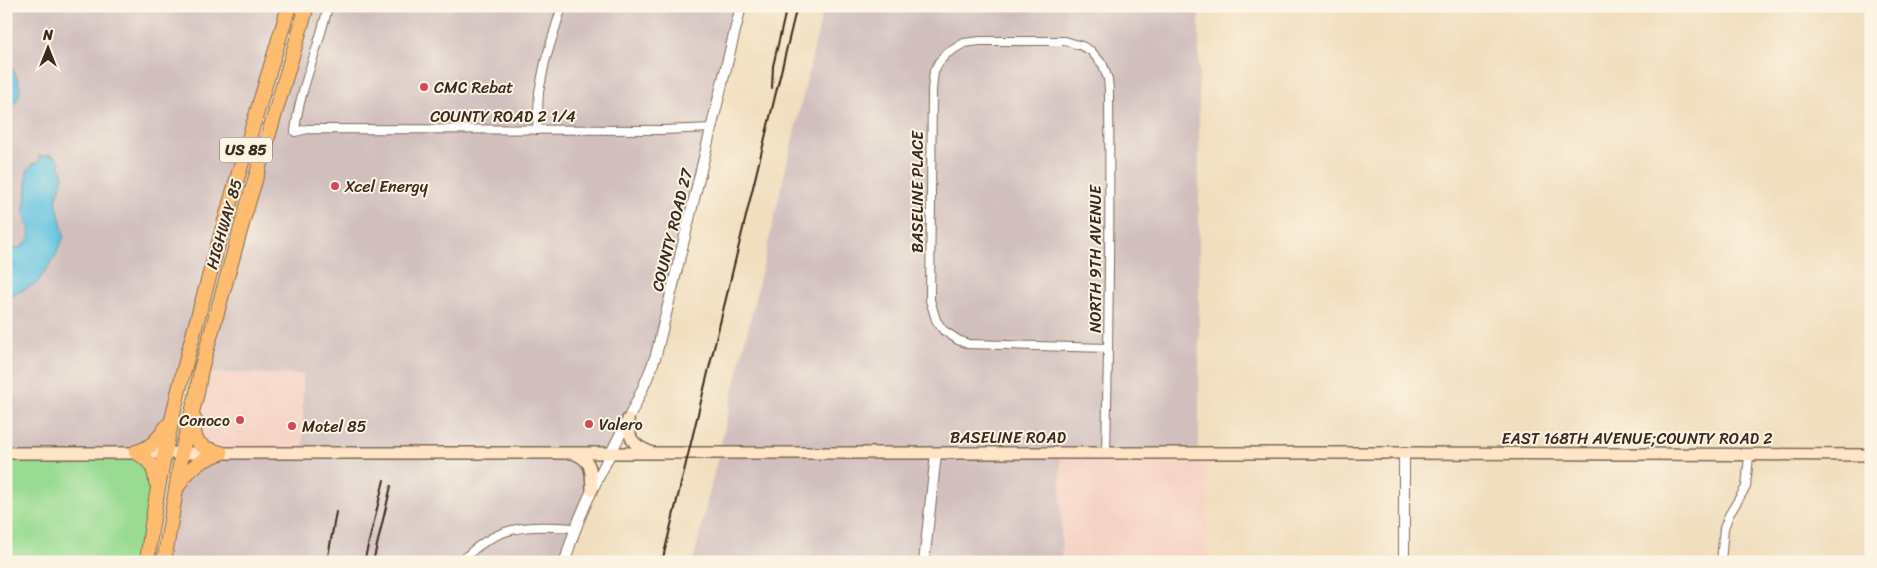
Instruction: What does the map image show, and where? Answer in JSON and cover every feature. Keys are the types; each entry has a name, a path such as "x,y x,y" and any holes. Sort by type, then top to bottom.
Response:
{"highway":[{"name":"HIGHWAY 85","path":"165,453 204,294 288,6"},
{"name":"HIGHWAY 85","path":"182,453 200,373 222,293 307,6"},
{"path":"197,393 198,410 194,435 203,446 221,453"},
{"path":"136,452 144,450 155,442 172,420"},
{"path":"136,452 148,460 154,467 156,497"},
{"name":"US 85","path":"147,562 156,497 165,453"},
{"name":"US 85","path":"164,562 182,453"},
{"path":"175,490 193,466 200,461 221,453"}],"main road":[{"path":"628,419 629,435 634,443 651,453"},
{"path":"6,453 612,453"},
{"path":"573,453 584,458 588,463 591,471 592,490"},
{"name":"BASELINE ROAD","path":"612,453 1404,453"},
{"name":"EAST 168TH AVENUE;COUNTY ROAD 2","path":"1404,453 1748,456 1871,455"}],"street":[{"name":"COUNTY ROAD 2 1/4","path":"328,6 324,27 297,110 295,132 308,129 691,130 712,128"},
{"path":"537,130 539,92 545,62 562,6"},
{"name":"COUNTY ROAD 27","path":"565,562 575,528 652,367 663,332 741,6"},
{"name":"BASELINE PLACE","path":"1103,66 1091,51 1082,46 1072,42 1057,41 980,41 964,43 953,48 939,62 934,71 932,90 930,300 936,320 943,330 968,344 1108,348"},
{"name":"NORTH 9TH AVENUE","path":"1103,66 1108,79 1109,90 1110,262 1106,454"},
{"path":"1404,453 1404,562"},
{"path":"924,562 936,454"},
{"path":"1721,562 1724,528 1729,515 1746,487 1748,456"},
{"path":"461,562 484,542 511,529 533,526 575,528"}],"shaded area":[{"path":"6,6 289,6 172,420 147,448 6,453 6,118 7,111 19,95 19,81 6,58"},
{"path":"307,6 741,6 663,332 611,453 584,458 592,490 565,562 164,562 175,490 207,458 303,453 303,374 200,373"},
{"path":"824,6 1199,6 1199,454 1060,454 1062,562 693,562"},
{"path":"200,373 303,374 303,453 208,449 194,429"},
{"path":"1060,454 1207,454 1208,562 1062,562"}],"green space":[{"path":"136,452 154,467 147,562 6,562 6,453"}],"water":[{"path":"6,58 17,77 20,92 6,118"},
{"path":"52,155 61,161 58,165 62,170 63,176 56,201 64,236 55,257 37,283 11,296 6,293 6,245 19,248 28,240 29,231 24,210 27,193 27,172 30,166 40,161 39,156"}],"railway":[{"path":"772,88 773,66 787,6"},
{"path":"662,562 797,6"},
{"path":"364,562 384,480"},
{"path":"373,562 391,486"},
{"path":"327,562 336,512"}],"place":[{"name":"CMC Rebat","path":"424,87"},
{"name":"Xcel Energy","path":"335,186"},
{"name":"Conoco","path":"240,420"},
{"name":"Valero","path":"589,424"},
{"name":"Motel 85","path":"292,426"}]}
